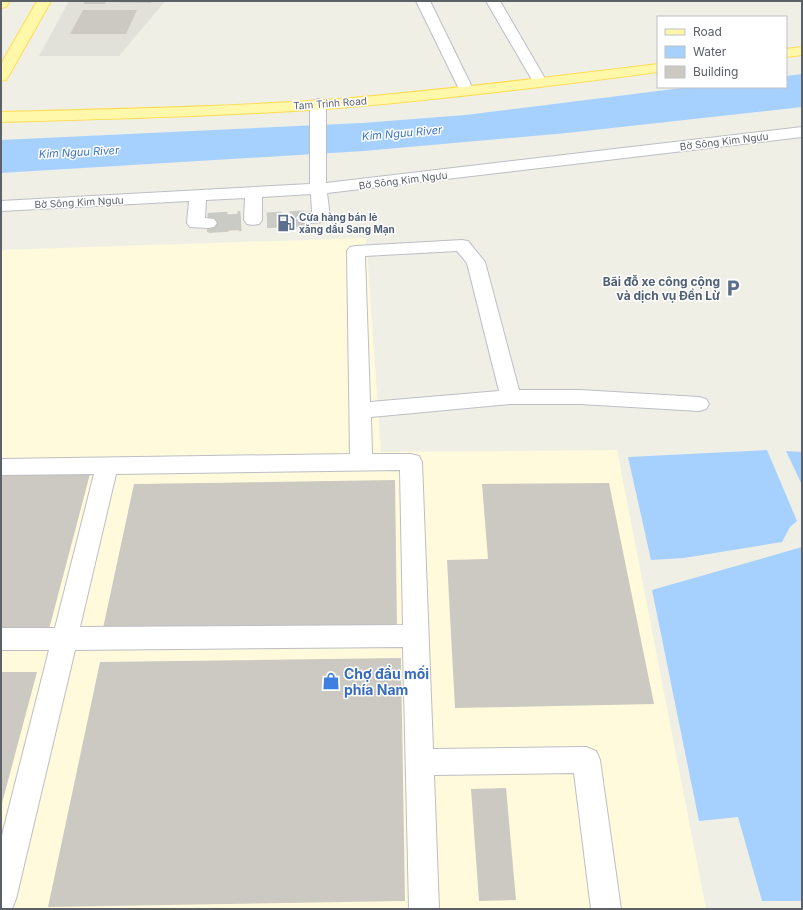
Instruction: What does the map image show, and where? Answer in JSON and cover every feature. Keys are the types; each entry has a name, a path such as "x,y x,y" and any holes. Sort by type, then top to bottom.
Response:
{"main road":[{"path":"1,77 44,1"},
{"path":"787,53 802,51"},
{"name":"Tam Trinh Road","path":"1,117 204,110 318,110 657,68"}],"street":[{"path":"423,1 467,91"},
{"path":"493,1 540,82"},
{"path":"305,218 320,217 317,171 318,110"},
{"name":"Bờ Sông Kim Ngưu","path":"1,206 318,189 380,183 802,132"},
{"path":"254,193 254,221"},
{"path":"198,196 196,223 208,223"},
{"path":"361,463 356,251 462,245 476,262 511,397"},
{"path":"359,410 511,397 580,397 699,404"},
{"path":"1,467 411,462 424,909"},
{"path":"1,899 107,466"},
{"path":"1,639 416,636"},
{"path":"420,762 586,760 606,909"}],"shaded area":[{"path":"69,1 165,1 119,56 39,56"},
{"name":"Chợ đầu mối phía Nam","path":"366,238 381,452 617,450 706,909 1,909 1,250"}],"water":[{"name":"Kim Nguu River","path":"802,74 802,107 567,133 364,151 1,173 1,140 362,123 465,115 682,88 787,88 787,76"},
{"path":"767,450 797,521 790,527 782,542 684,558 651,560 628,457"},
{"path":"786,451 802,452 802,485"},
{"path":"802,547 802,901 762,901 738,817 699,821 652,590"}],"building":[{"path":"84,1 152,1 151,3 106,2 105,4 84,4"},
{"path":"83,10 137,10 126,34 70,34"},
{"name":"Cửa hàng bán lẻ xăng dầu Sang Mạn","path":"305,216 305,227 267,228 267,217"},
{"path":"241,217 240,230 207,232 208,219"},
{"path":"1,474 90,474 48,633 1,633"},
{"path":"395,480 397,629 102,633 134,484"},
{"path":"609,483 654,704 455,708 447,560 488,559 482,484"},
{"path":"401,658 405,901 48,907 100,662"},
{"path":"1,672 37,672 1,807"},
{"path":"506,788 516,900 479,901 471,789"}],"tunnel":[{"path":"267,220 305,218"},
{"path":"208,223 241,221 224,222"}],"place":[{"name":"Cửa hàng bán lẻ xăng dầu Sang Mạn","path":"286,223"},
{"name":"Bãi đỗ xe công cộng và dịch vụ Đền Lừ","path":"733,288"},
{"name":"Chợ đầu mối phía Nam","path":"331,681"}]}
